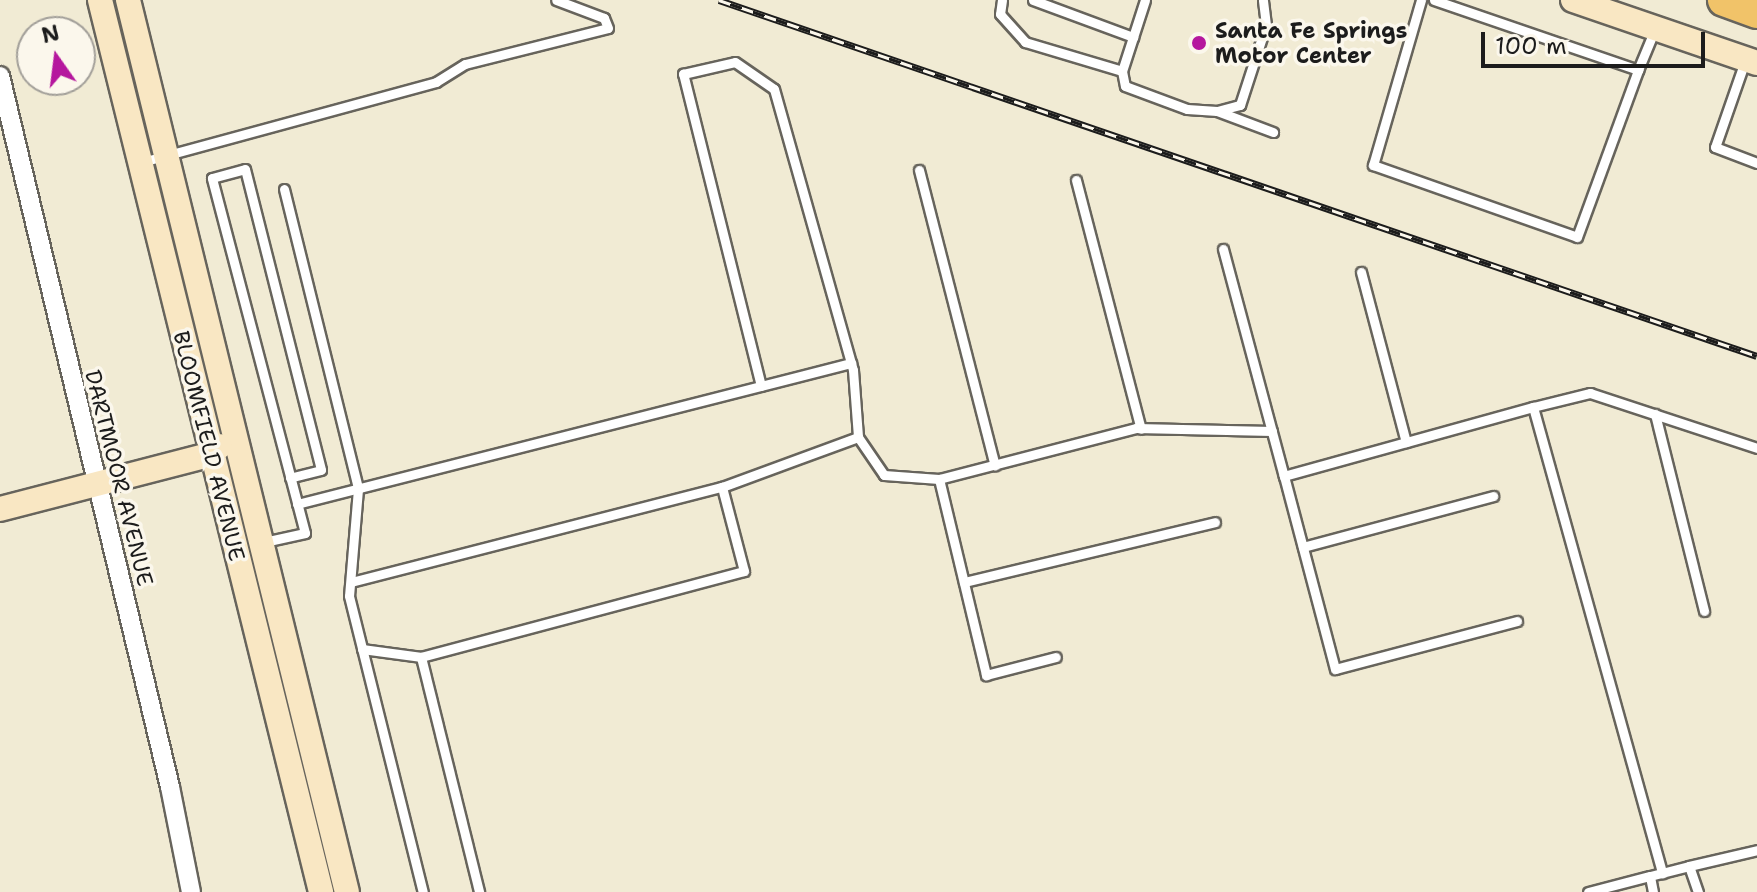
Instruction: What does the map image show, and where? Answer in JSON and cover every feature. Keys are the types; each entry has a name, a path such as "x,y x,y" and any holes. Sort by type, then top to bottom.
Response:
{"highway":[{"path":"1724,0 1757,12"}],"main road":[{"name":"BLOOMFIELD AVENUE","path":"100,0 209,455 321,892"},
{"name":"BLOOMFIELD AVENUE","path":"128,0 347,892"},
{"path":"1573,0 1752,61"},
{"path":"0,509 209,455 233,429"},
{"path":"209,455 244,474"},
{"path":"230,530 263,543 240,569"}],"street":[{"name":"DARTMOOR AVENUE","path":"0,76 95,484 170,787 191,892"}],"lane":[{"path":"139,163 436,82 465,64 608,28 604,18 556,0"},
{"path":"1002,0 1000,14 1025,42 1122,71"},
{"path":"1033,0 1133,37"},
{"path":"1145,0 1122,71 1125,86 1187,109 1217,111 1273,132"},
{"path":"1217,111 1240,105 1266,25 1263,0"},
{"path":"1421,0 1373,165 1577,237 1655,28"},
{"path":"1434,0 1638,70"},
{"path":"1752,61 1715,147 1757,163"},
{"path":"761,386 683,74 735,62 774,89 851,363 858,437 884,475 939,479 1141,429 1272,431"},
{"path":"263,543 305,533 290,478 212,178 245,169 321,470 290,478"},
{"path":"919,170 995,465"},
{"path":"1076,180 1141,429"},
{"path":"284,189 358,489 351,582 362,649 423,892"},
{"path":"1223,249 1335,669 1517,621"},
{"path":"1361,272 1406,442"},
{"path":"297,504 851,363"},
{"path":"1284,476 1590,393 1757,448"},
{"path":"1533,407 1662,873"},
{"path":"1655,414 1704,611"},
{"path":"351,582 722,487 858,437"},
{"path":"939,479 986,675 1056,657"},
{"path":"362,649 421,657 744,571 722,487"},
{"path":"1303,547 1493,496"},
{"path":"964,582 1215,522"},
{"path":"421,657 479,892"},
{"path":"1588,892 1757,850"},
{"path":"1689,866 1698,892"},
{"path":"1650,876 1653,892"}],"railway":[{"path":"719,0 1757,356"}],"place":[{"name":"Santa Fe Springs Motor Center","path":"1199,43"}]}
